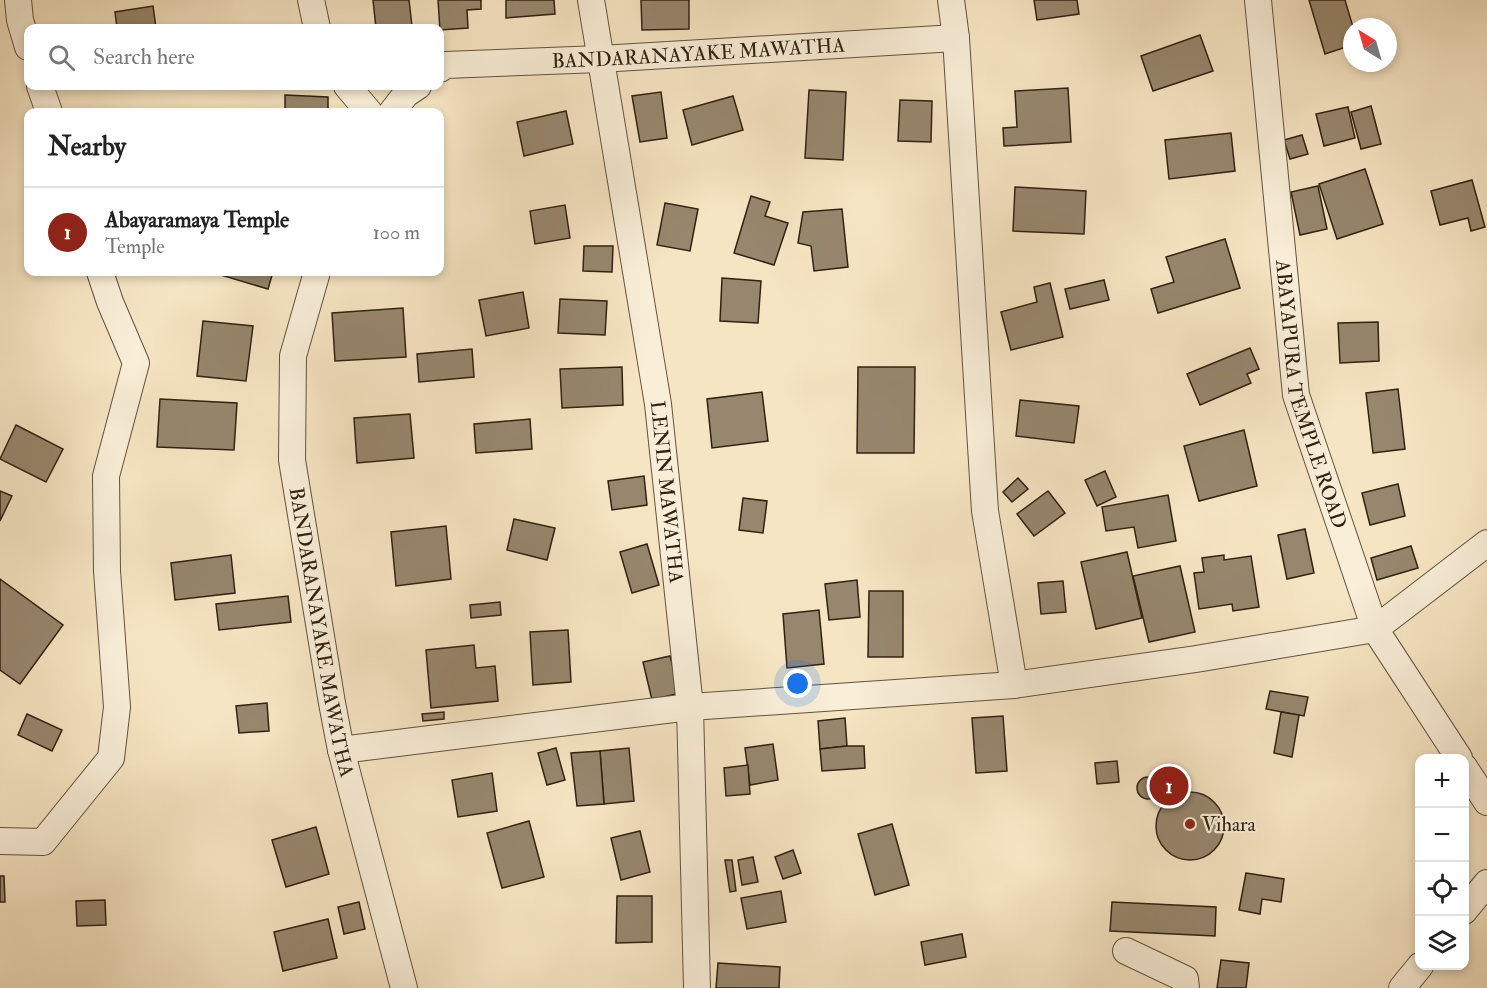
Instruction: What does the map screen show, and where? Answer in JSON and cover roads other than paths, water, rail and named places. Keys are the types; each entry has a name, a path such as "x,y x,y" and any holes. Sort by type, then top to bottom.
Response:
{"street":[{"path":"18,0 24,34"},
{"path":"312,0 316,24"},
{"name":"LENIN MAWATHA","path":"591,0 658,404 690,707 697,988"},
{"path":"951,0 956,38 985,511 1014,685"},
{"name":"ABAYAPURA TEMPLE ROAD","path":"1258,0 1296,395 1375,629 1456,754"},
{"name":"BANDARANAYAKE MAWATHA","path":"444,66 956,38"},
{"path":"41,90 47,108"},
{"path":"350,90 366,108"},
{"path":"395,108 412,90"},
{"path":"0,841 43,842 111,758 117,707 107,571 106,476 136,363 101,276"},
{"name":"BANDARANAYAKE MAWATHA","path":"316,276 293,356 292,460 341,750 404,988"},
{"path":"341,750 690,707 1014,685 1375,629 1487,543"},
{"path":"1469,775 1487,802"},
{"path":"1469,905 1487,883"},
{"path":"1126,951 1185,979 1186,988"},
{"path":"1402,988 1417,970"}],"place":[{"name":"Abayaramaya Temple","path":"1169,786"},
{"name":"Vihara","path":"1190,824"}]}
